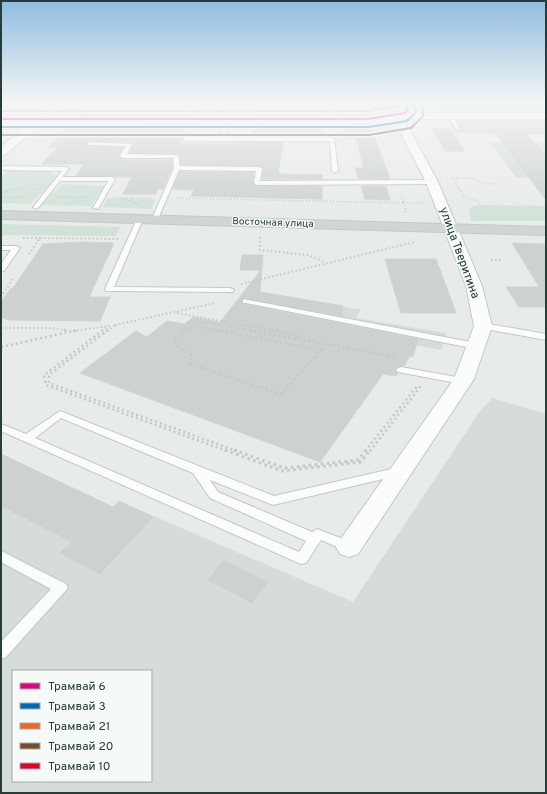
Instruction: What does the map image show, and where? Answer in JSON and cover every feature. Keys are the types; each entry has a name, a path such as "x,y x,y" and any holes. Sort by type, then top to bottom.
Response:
{"main road":[{"name":"Восточная улица","path":"1,214 146,214 451,229 546,231"}],"street":[{"path":"1,153 18,139"},
{"name":"улица Тверитина","path":"410,139 432,182 474,286 483,326"},
{"path":"349,547 462,381 483,326"}],"lane":[{"path":"332,139 335,170"},
{"path":"89,144 130,145 123,156 176,156 177,168 164,198 146,214 109,289 230,290"},
{"path":"1,168 66,169 36,207"},
{"path":"177,168 259,169 257,183 432,182"},
{"path":"58,179 112,179 100,197 96,208"},
{"path":"1,248 16,248 1,269"},
{"path":"246,301 476,346"},
{"path":"483,326 546,337"},
{"path":"401,370 462,381"},
{"path":"27,438 60,414 273,501 402,470"},
{"path":"1,427 302,559 318,534 349,547"},
{"path":"197,470 214,495 315,539"},
{"path":"1,556 61,588 1,652"}],"path":[{"path":"464,197 452,178 469,178 484,183 496,184"},
{"path":"1,193 58,179"},
{"path":"100,197 424,203"},
{"path":"459,197 477,201 480,204"},
{"path":"118,198 146,214"},
{"path":"404,203 406,214"},
{"path":"260,237 260,250 308,255 325,262"},
{"path":"27,258 40,238 122,239"},
{"path":"491,260 503,260"},
{"path":"1,297 18,271"},
{"path":"175,312 298,335 296,339"},
{"path":"193,326 321,350 281,394 191,364 192,356 173,342 199,321 398,357"},
{"path":"110,325 44,375 46,385 282,470 361,462 428,375"},
{"path":"115,325 49,375 49,383 284,468 358,460 428,375"},
{"path":"1,328 52,328 72,331"}],"shaded area":[{"path":"490,142 546,142 546,178 516,177"},
{"path":"9,170 47,170 58,177 30,204 1,203 1,178"},
{"path":"62,184 105,186 91,206 41,205"},
{"path":"108,198 156,199 151,209 102,207"},
{"path":"473,206 546,206 546,221 471,221 469,209"},
{"path":"1,224 120,227 115,236 1,235"},
{"path":"246,289 361,310 356,318 446,333 441,350 229,311"},
{"path":"492,398 546,414 546,793 1,793 1,454 113,507 119,501 353,602 480,411"}],"building":[{"path":"56,139 180,139 178,144 283,142 278,174 322,175 322,179 262,179 263,169 259,166 181,165 178,154 129,153 133,145 132,142 88,141 87,146 123,147 119,156 123,160 172,160 172,168 163,189 158,189 156,194 123,194 132,177 76,176 84,164 42,164 57,148 48,147"},
{"path":"356,139 375,139 390,179 359,179 355,168 364,168"},
{"path":"438,139 457,139 465,151 445,151"},
{"path":"500,139 532,139 546,155 546,200"},
{"path":"180,172 254,172 253,183 256,186 322,186 322,199 191,196 194,190 172,189"},
{"path":"361,186 386,186 390,200 365,199"},
{"path":"80,242 114,243 89,297 110,297 100,321 9,320 1,317 1,302 11,288 13,288 43,244"},
{"path":"512,243 546,244 546,307 519,307 506,287 539,287"},
{"path":"242,255 263,255 260,292 343,306 342,316 243,298 242,304 418,339 413,357 410,356 404,366 395,369 398,374 396,376 383,374 320,462 80,373 136,331 147,337 167,321 185,324 193,317 220,322 261,270 240,270"},
{"path":"385,259 436,259 456,313 401,313"},
{"path":"1,454 113,507 119,501 153,517 100,574 60,553 72,542 1,506"},
{"path":"224,560 268,582 252,603 208,580"}]}
